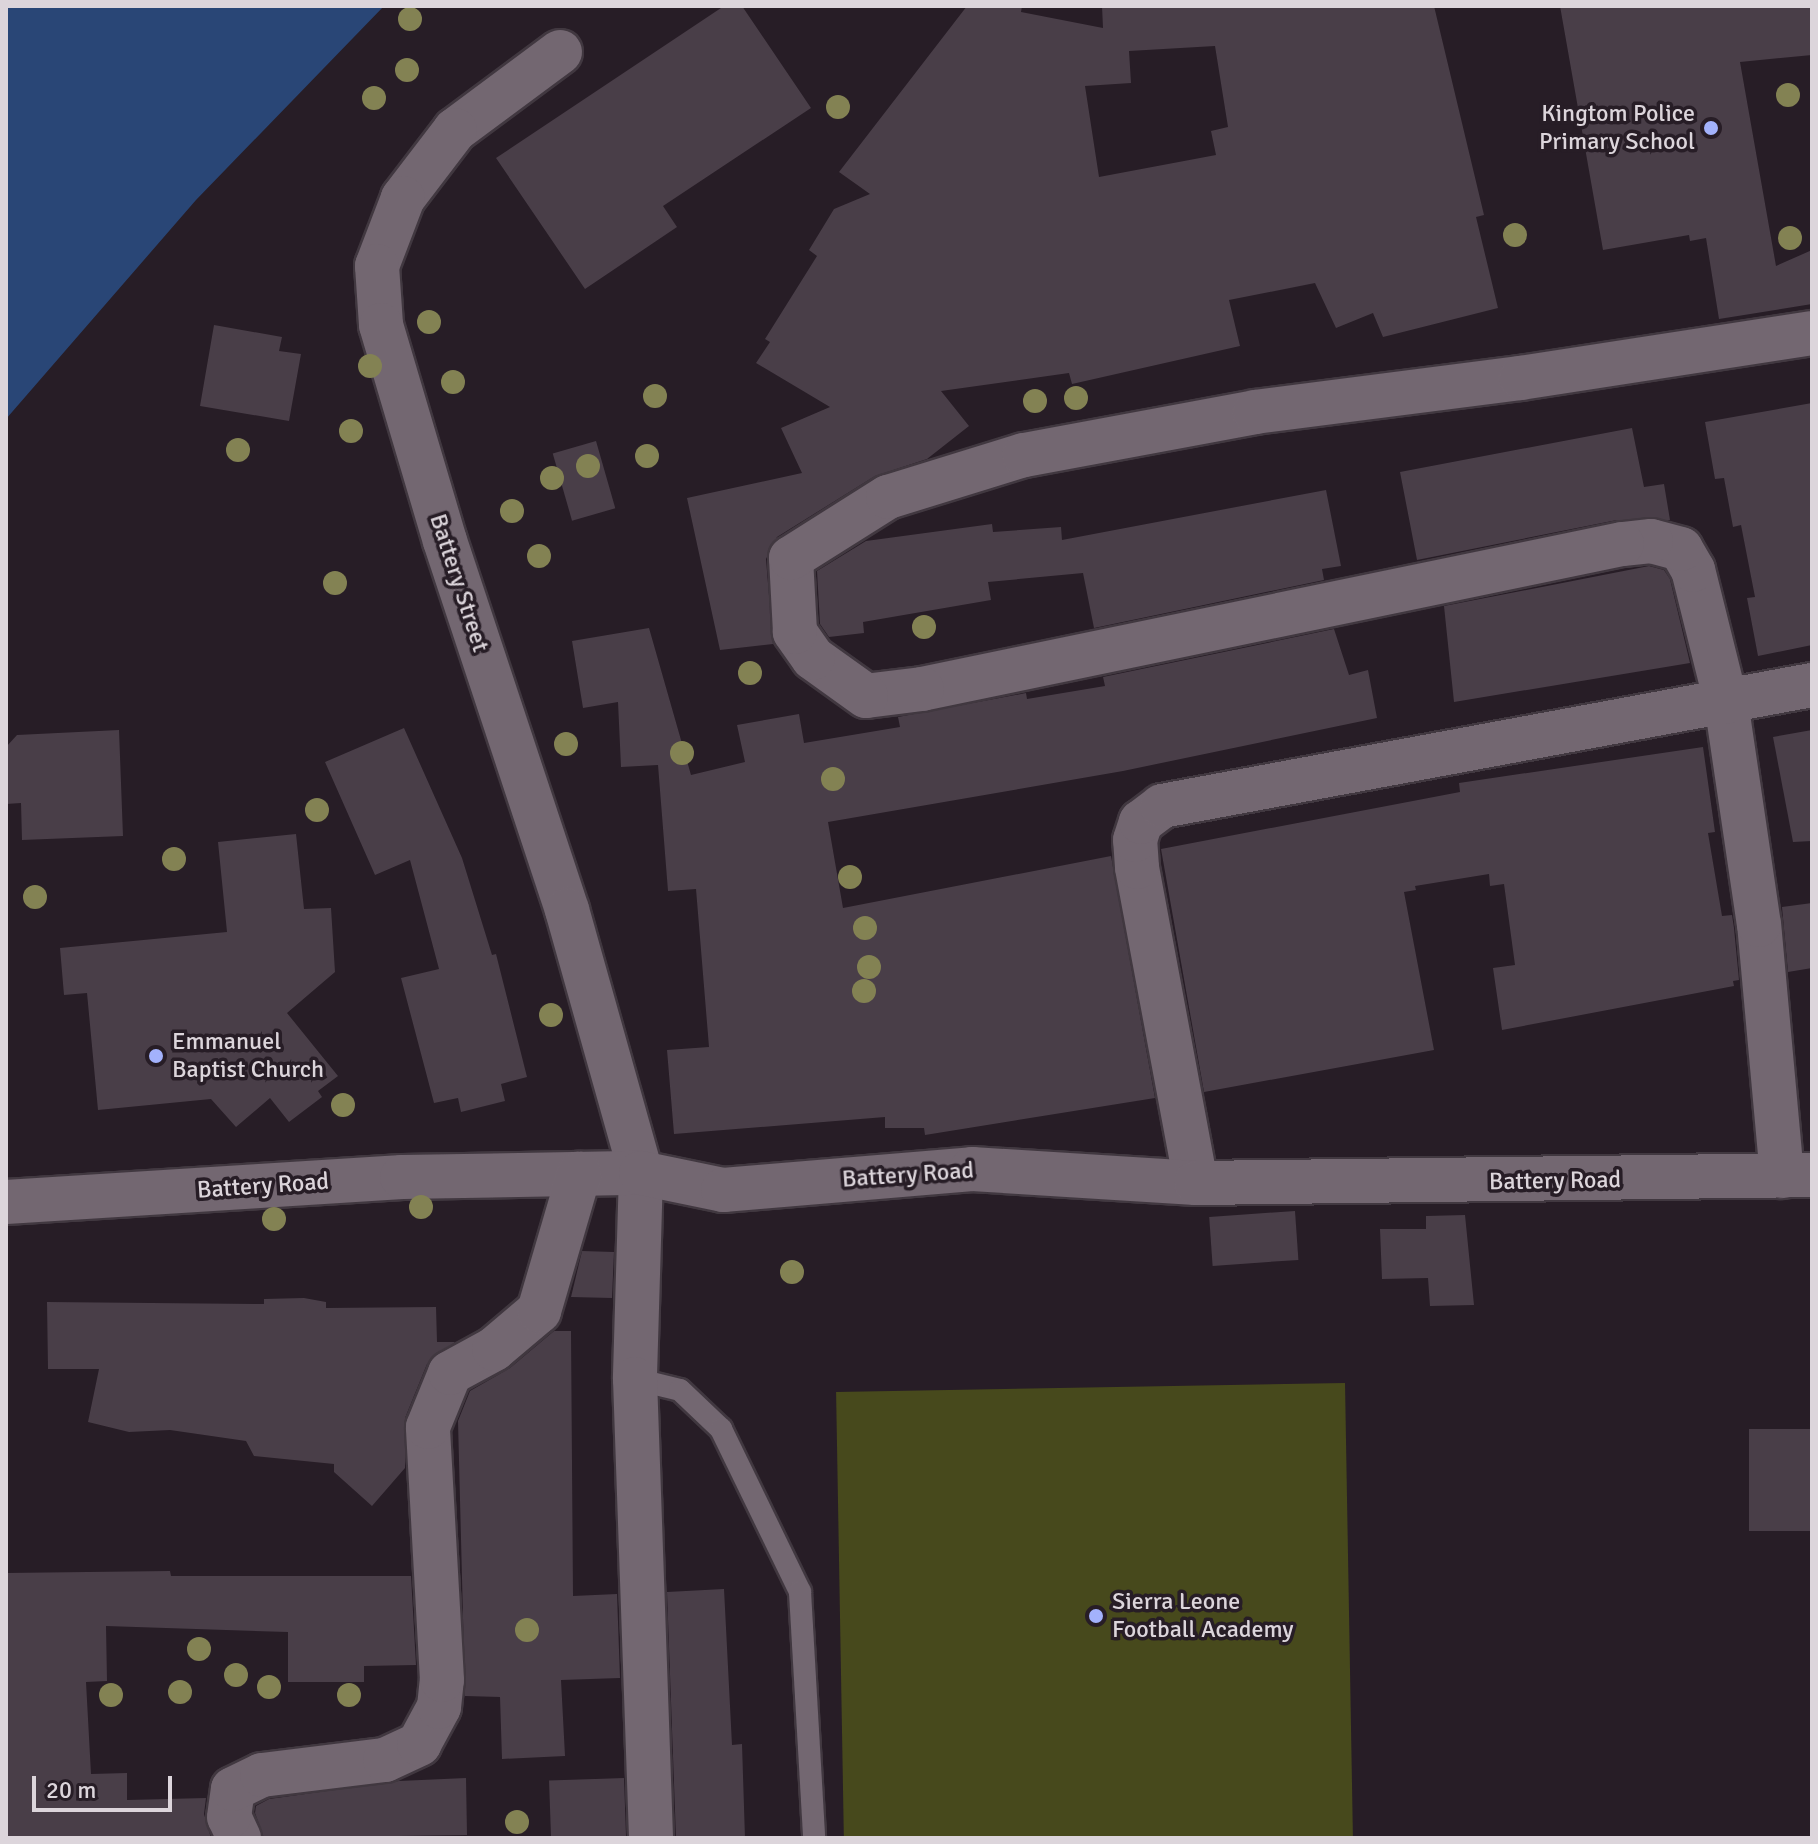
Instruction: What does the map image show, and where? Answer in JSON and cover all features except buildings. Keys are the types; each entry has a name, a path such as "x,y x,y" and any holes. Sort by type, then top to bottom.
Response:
{"street":[{"name":"Battery Street","path":"560,52 455,130 403,198 377,266 381,325 449,554 567,910 641,1173 635,1379 651,1838"},
{"path":"1797,1175 1726,702 1693,570 1681,549 1651,541 1236,621 922,689 866,696 813,658 795,632 791,558 888,497 1024,455 1255,412 1521,378 1812,333"},
{"path":"1196,1183 1137,867 1135,840 1141,822 1162,806 1812,685"},
{"name":"Battery Road","path":"6,1202 402,1177 641,1173 723,1190 972,1169 1196,1183 1797,1175"},
{"path":"239,1838 229,1817 233,1789 262,1775 385,1760 419,1744 434,1717 442,1680 428,1427 450,1373 494,1349 539,1311 579,1174"}],"lane":[{"path":"635,1379 680,1390 721,1429 800,1592 814,1838"}],"green space":[{"name":"Sierra Leone Football Academy","path":"1345,1383 1353,1838 844,1838 836,1392"}],"water":[{"path":"6,6 384,6 196,200 6,419"}],"place":[{"name":"Kingtom Police Primary School","path":"1711,128"},
{"name":"Emmanuel Baptist Church","path":"156,1056"},
{"name":"Sierra Leone Football Academy","path":"1096,1616"}]}
